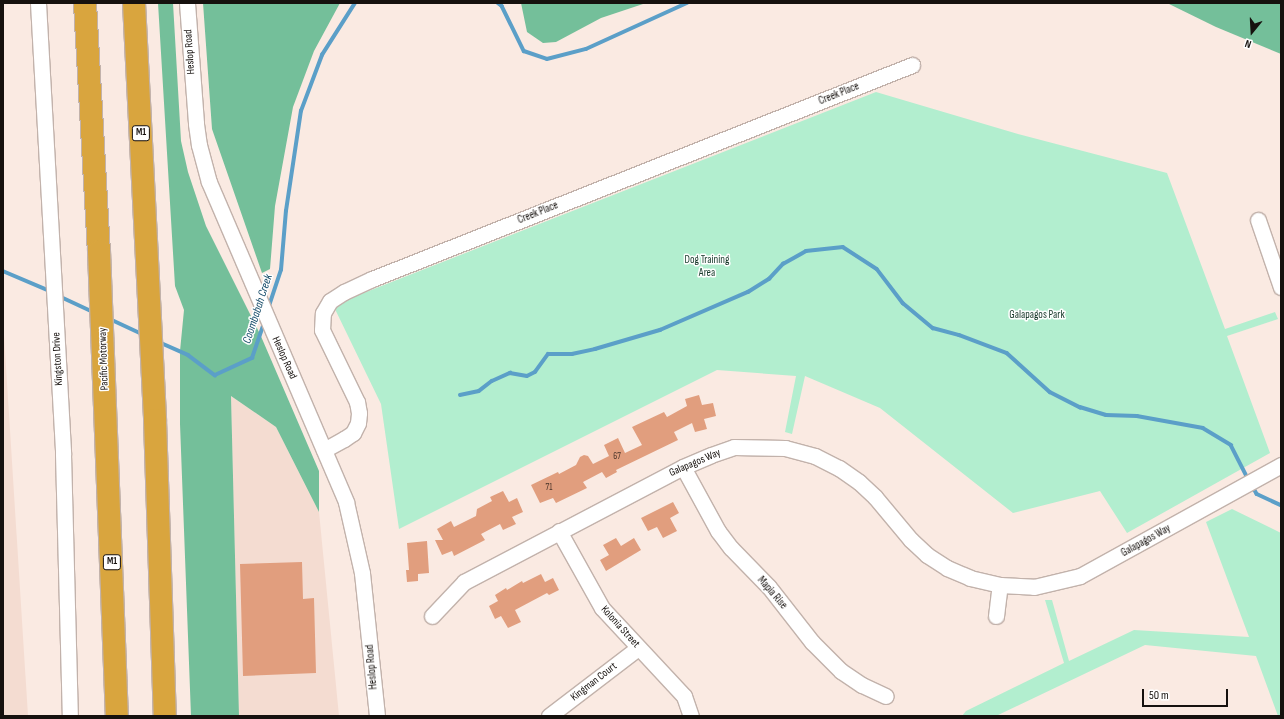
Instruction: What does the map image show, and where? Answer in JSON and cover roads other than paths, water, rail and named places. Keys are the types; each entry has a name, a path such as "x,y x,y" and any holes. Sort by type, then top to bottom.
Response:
{"highway":[{"name":"Pacific Motorway","path":"85,3 106,409 116,716"},
{"name":"M1","path":"134,3 155,420 165,716"}],"street":[{"name":"Kingston Drive","path":"38,3 63,461 70,716"},
{"name":"Heslop Road","path":"187,3 194,107 199,144 209,182 346,502 362,573 376,716"},
{"name":"Creek Place","path":"324,450 344,440 353,433 358,423 359,413 357,402 322,330 323,313 334,298 372,279 912,65"},
{"path":"1258,220 1281,287"},
{"name":"Galapagos Way","path":"432,616 464,582 683,467 710,455 734,447 785,448 815,456 839,468 859,482 875,497 911,540 927,555 947,568 970,578 1000,585 1034,587 1080,576 1281,465"},
{"name":"Mapia Rise","path":"683,467 718,532 731,548 769,587 817,647 841,671 862,685 886,696"},
{"name":"Kolonia Street","path":"559,531 602,608 684,696 691,716"},
{"path":"996,616 1000,585"},
{"name":"Kingman Court","path":"549,716 638,648"}],"waterway":[{"name":"Coombabah Creek","path":"268,309 281,270 286,211 301,111 322,55 355,3"},
{"name":"Coombabah Creek","path":"498,3 502,6 524,51 547,59 586,49 687,3"},
{"path":"460,395 479,391 492,381 510,373 527,376 535,372 548,354 572,354 595,349 660,330 748,292 769,279 783,264 806,251 843,247 877,269 903,303 933,328 959,335 1007,353 1050,392 1080,407 1106,415 1137,416 1203,428 1231,445 1249,480"},
{"name":"Coombabah Creek","path":"3,271 50,291"},
{"name":"Coombabah Creek","path":"59,296 93,312"},
{"name":"Coombabah Creek","path":"110,319 142,334"},
{"name":"Coombabah Creek","path":"159,342 188,355 215,375 252,358 264,323"},
{"path":"1252,485 1257,494 1281,505"}],"park label":[{"name":"Dog Training Area","path":"707,267"},
{"name":"Galapagos Park","path":"1037,315"}]}
